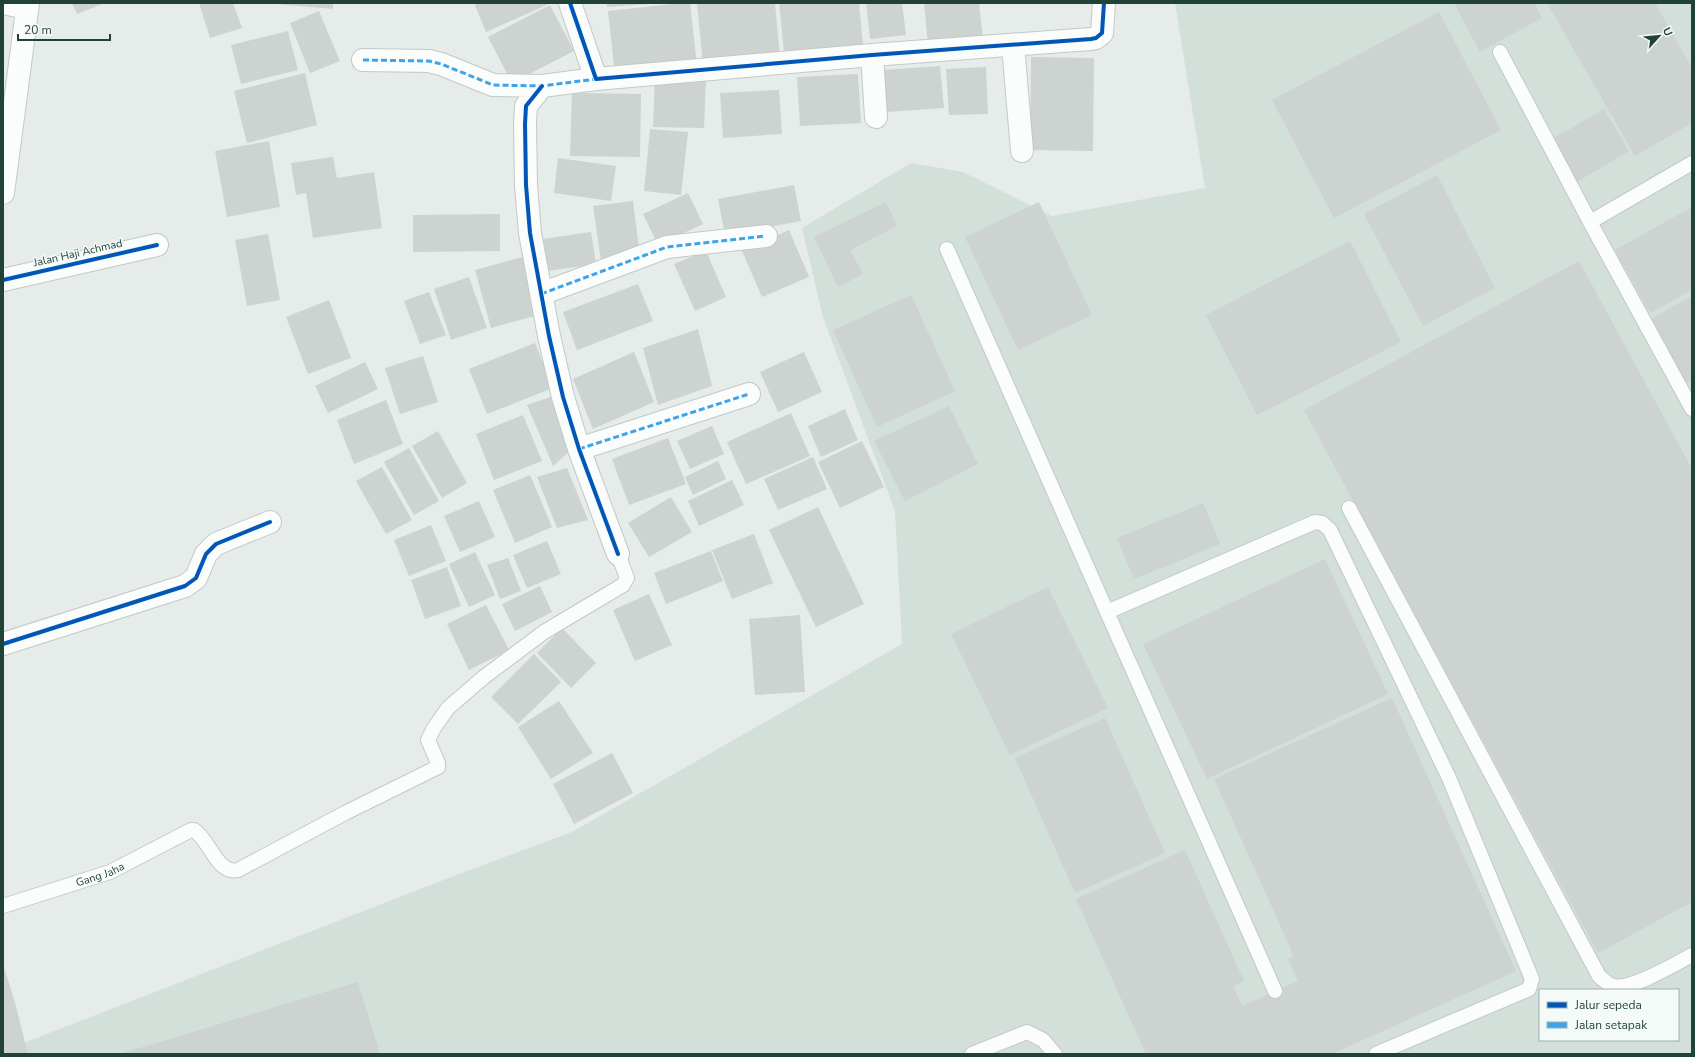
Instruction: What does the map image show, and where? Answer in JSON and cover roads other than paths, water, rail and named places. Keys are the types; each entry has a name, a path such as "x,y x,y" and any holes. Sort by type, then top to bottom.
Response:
{"street":[{"path":"3,3 28,6 3,192"},
{"path":"570,3 596,79"},
{"path":"363,60 429,61 441,64 493,85 542,86 596,79 872,55 1096,38 1102,33 1104,3"},
{"path":"1014,45 1022,151"},
{"path":"872,55 876,117"},
{"path":"542,86 526,106 526,185 530,234 541,294 564,398 579,449 618,554"},
{"path":"541,294 667,247 766,236"},
{"name":"Jalan Haji Achmad","path":"3,280 157,245"},
{"path":"579,449 749,394"},
{"path":"3,644 185,586 196,578 206,554 216,544 270,522"}],"lane":[{"path":"1500,52 1590,222 1692,409"},
{"path":"1590,222 1692,163"},
{"path":"947,249 1275,991"},
{"path":"1349,508 1599,976 1606,983 1615,986 1624,986 1635,983 1692,955"},
{"path":"1107,612 1315,522 1322,523 1330,530 1448,778 1532,979 1528,989 1376,1054"},
{"name":"Gang Jaha","path":"3,906 110,872 191,830 194,830 202,836 224,868 234,871 238,870 345,813 438,767 438,763 428,740 434,728 448,708 484,677 544,632 623,586 627,578 618,554"},
{"path":"972,1054 989,1050 1027,1032 1043,1040 1055,1054"}]}
